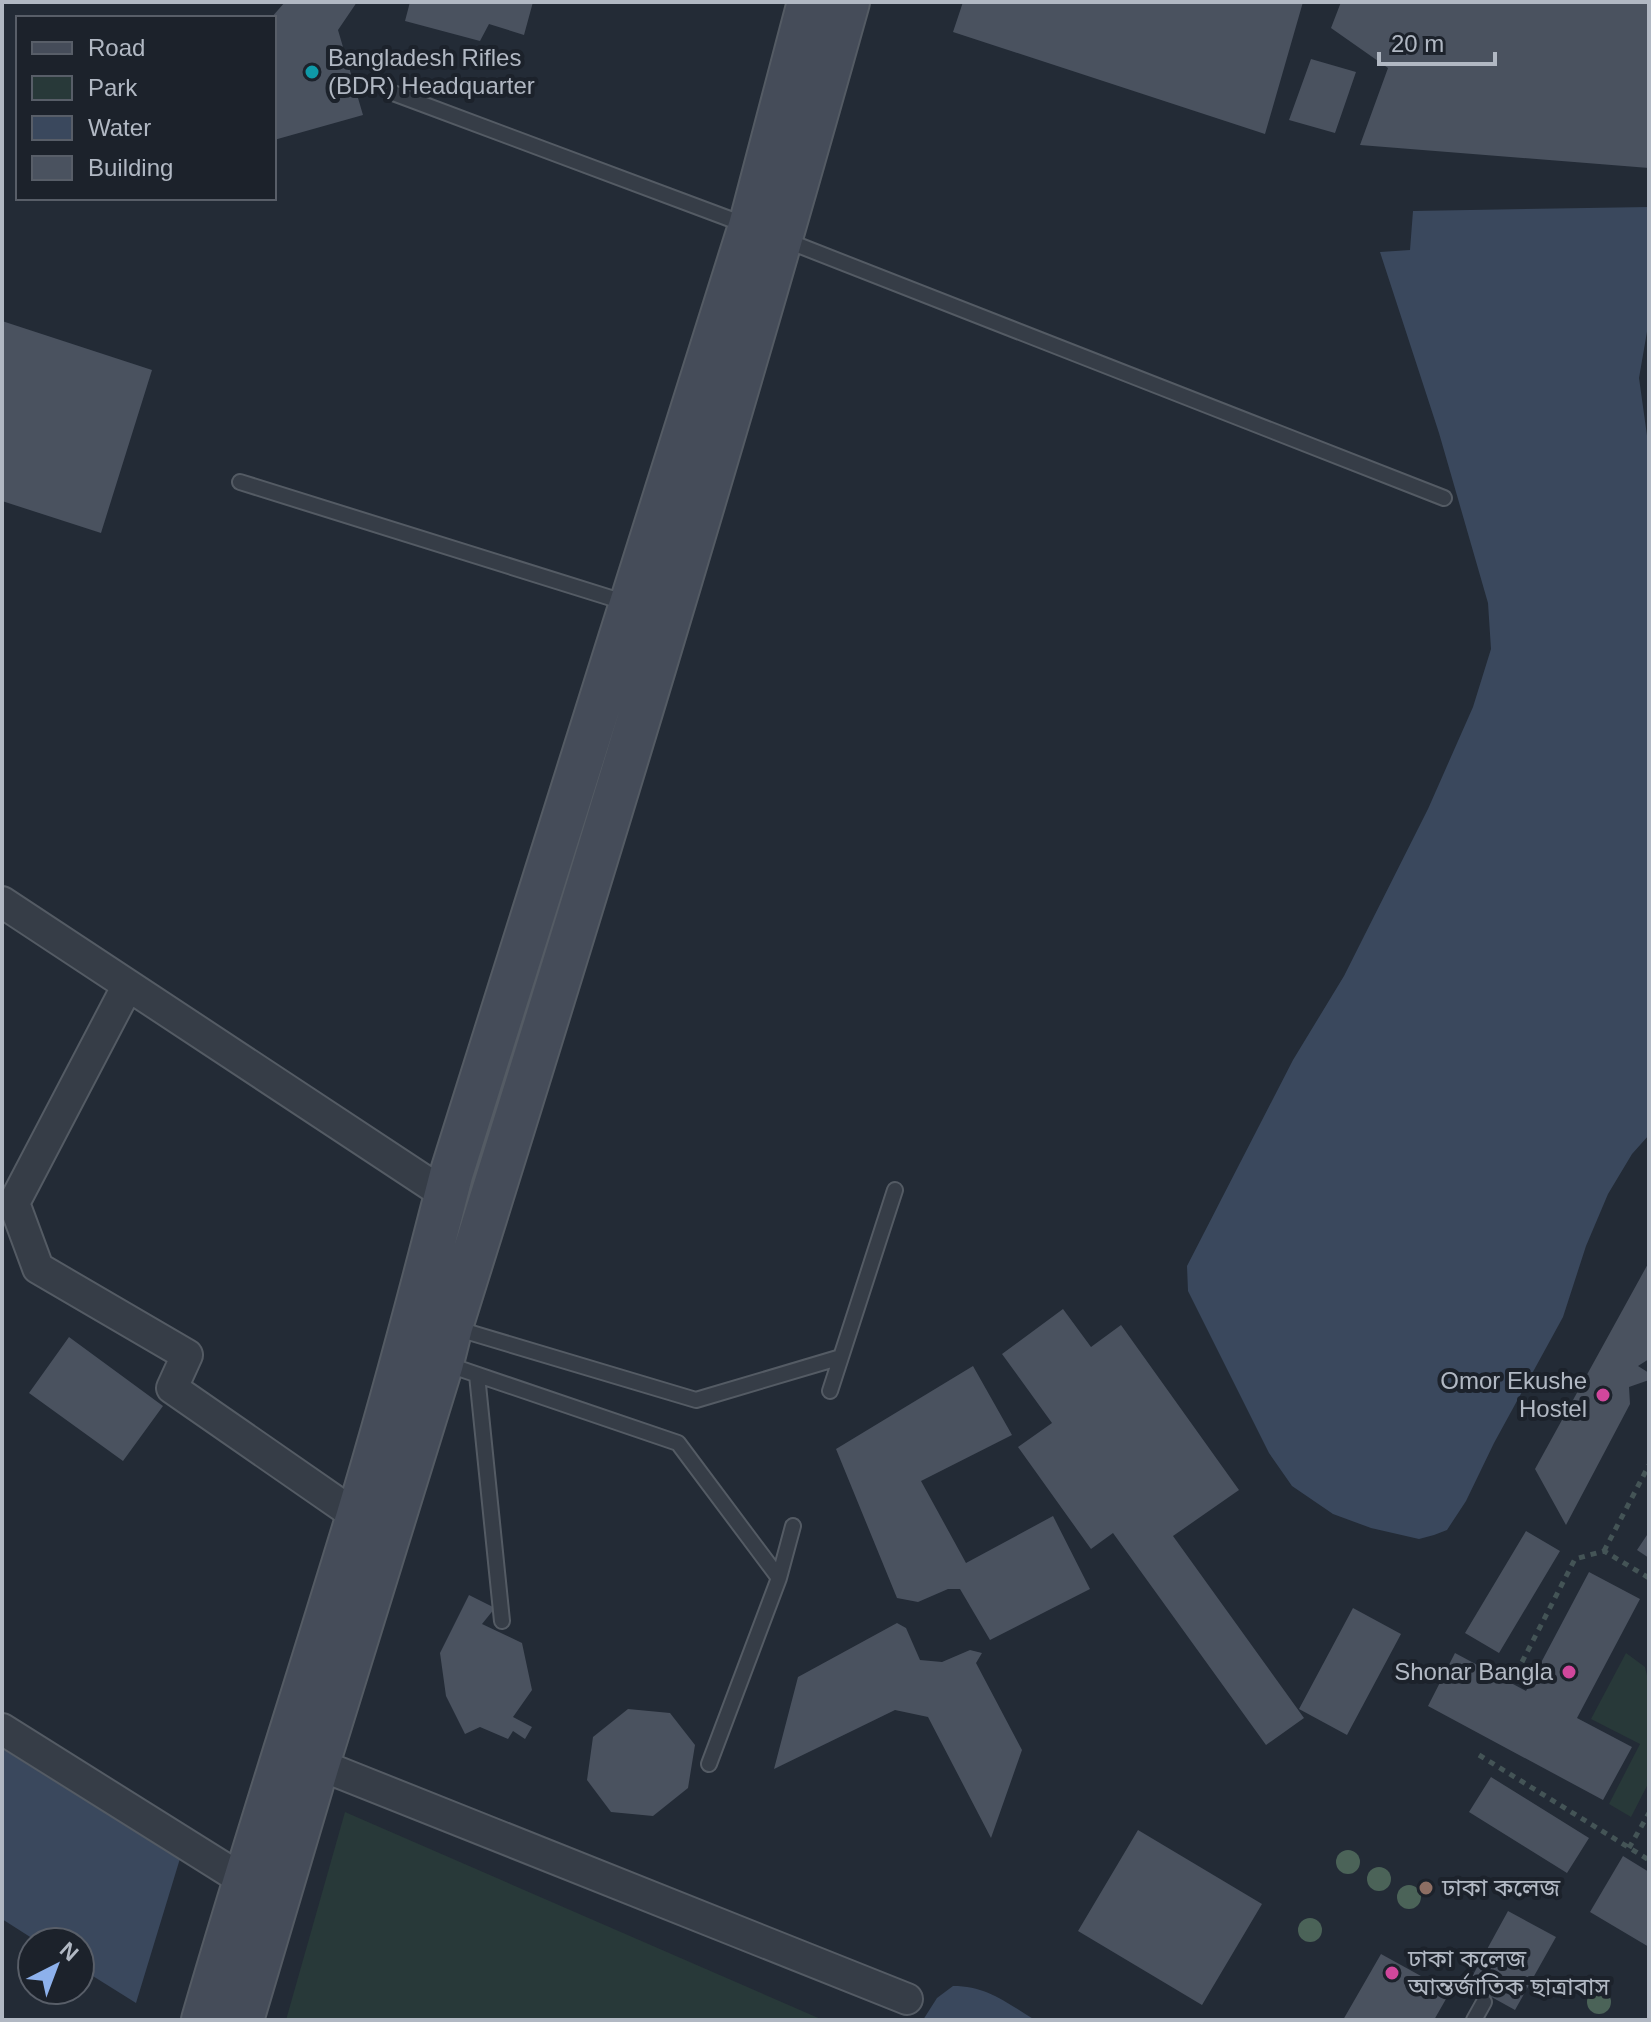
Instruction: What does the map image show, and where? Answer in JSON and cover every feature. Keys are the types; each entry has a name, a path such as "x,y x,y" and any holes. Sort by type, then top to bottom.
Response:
{"street":[{"path":"203,2020 243,1880 301,1757 577,927 766,232 809,2"},
{"path":"242,2020 358,1517 439,1346 446,1195 631,604 848,2"},
{"path":"2,902 446,1195"},
{"path":"128,985 14,1203 38,1268 187,1355 172,1388 358,1517"},
{"path":"2,1729 243,1880"},
{"path":"301,1757 907,1999"}],"lane":[{"path":"393,93 766,232 1444,498"},
{"path":"240,482 631,604"},
{"path":"830,1391 895,1190"},
{"path":"439,1346 696,1400 841,1357"},
{"path":"439,1346 678,1443 779,1578"},
{"path":"439,1346 502,1621"},
{"path":"709,1764 779,1578 793,1526"},
{"path":"1474,2020 1484,2002"}],"path":[{"path":"1604,1551 1649,1465"},
{"path":"1522,1662 1575,1559 1604,1551 1649,1578"},
{"path":"1479,1755 1649,1860"},
{"path":"1629,1848 1649,1813"}],"green space":[{"path":"1626,1653 1645,1667 1649,1684 1649,1782 1631,1817 1609,1804 1640,1744 1591,1719"},
{"path":"345,1812 823,2020 286,2020"}],"water":[{"path":"1649,207 1649,320 1639,378 1649,450 1649,1135 1632,1154 1608,1194 1586,1246 1563,1317 1466,1501 1447,1530 1419,1539 1371,1528 1333,1514 1292,1486 1269,1453 1188,1291 1187,1266 1293,1060 1344,976 1428,809 1473,707 1491,649 1488,603 1439,433 1380,252 1410,250 1413,211"},
{"path":"2,1740 182,1852 136,2003 96,1978 96,1926 16,1928 2,1919"},
{"path":"953,1986 987,1992 1035,2020 923,2020 937,1998"}],"building":[{"name":"Bangladesh Rifles (BDR) Headquarter","path":"285,2 357,2 338,30 363,115 276,139 276,16 273,16"},
{"name":"Bangladesh Rifles (BDR) Headquarter","path":"410,2 533,2 524,35 489,24 480,41 405,21"},
{"path":"963,2 1303,2 1265,134 953,32"},
{"path":"1341,2 1648,2 1649,168 1360,145 1388,68 1331,28"},
{"path":"1311,59 1356,72 1335,133 1289,120"},
{"path":"2,321 152,370 101,533 2,501"},
{"name":"Omor Ekushe Hostel","path":"1649,1262 1649,1359 1638,1366 1649,1373 1649,1380 1629,1387 1630,1404 1566,1525 1535,1469"},
{"path":"1063,1309 1091,1347 1121,1325 1239,1490 1173,1536 1304,1718 1266,1745 1113,1533 1091,1549 1018,1447 1052,1423 1002,1354"},
{"path":"69,1337 163,1406 123,1461 29,1393"},
{"path":"973,1366 1012,1435 921,1481 966,1563 1053,1516 1090,1589 990,1640 960,1589 948,1589 918,1602 897,1598 836,1449"},
{"path":"1526,1531 1560,1551 1499,1653 1465,1633"},
{"path":"1649,1532 1649,1558 1637,1550"},
{"name":"Shonar Bangla","path":"1589,1572 1640,1599 1577,1718 1632,1747 1603,1800 1428,1706 1455,1653 1526,1691"},
{"path":"469,1595 495,1608 482,1624 522,1643 532,1690 513,1717 532,1727 525,1739 513,1731 508,1739 480,1727 465,1734 446,1696 440,1653"},
{"path":"1353,1608 1401,1634 1347,1735 1299,1709"},
{"path":"897,1623 906,1628 920,1660 942,1662 970,1650 982,1653 976,1663 1022,1750 991,1838 928,1717 895,1710 774,1769 798,1677"},
{"path":"628,1709 670,1713 695,1745 688,1788 653,1816 611,1812 587,1780 593,1737"},
{"path":"1491,1777 1589,1838 1567,1873 1469,1812"},
{"path":"1138,1830 1262,1904 1202,2005 1078,1931"},
{"path":"1623,1856 1649,1872 1649,1947 1590,1912"},
{"path":"1508,1911 1556,1937 1515,2010 1468,1984"},
{"name":"ঢাকা কলেজ আন্তর্জাতিক ছাত্রাবাস","path":"1381,1954 1450,1992 1434,2020 1343,2020"}],"place":[{"name":"Bangladesh Rifles (BDR) Headquarter","path":"312,72"},
{"name":"Omor Ekushe Hostel","path":"1603,1395"},
{"name":"Shonar Bangla","path":"1569,1672"},
{"name":"ঢাকা কলেজ","path":"1426,1888"},
{"name":"ঢাকা কলেজ আন্তর্জাতিক ছাত্রাবাস","path":"1392,1973"}]}
